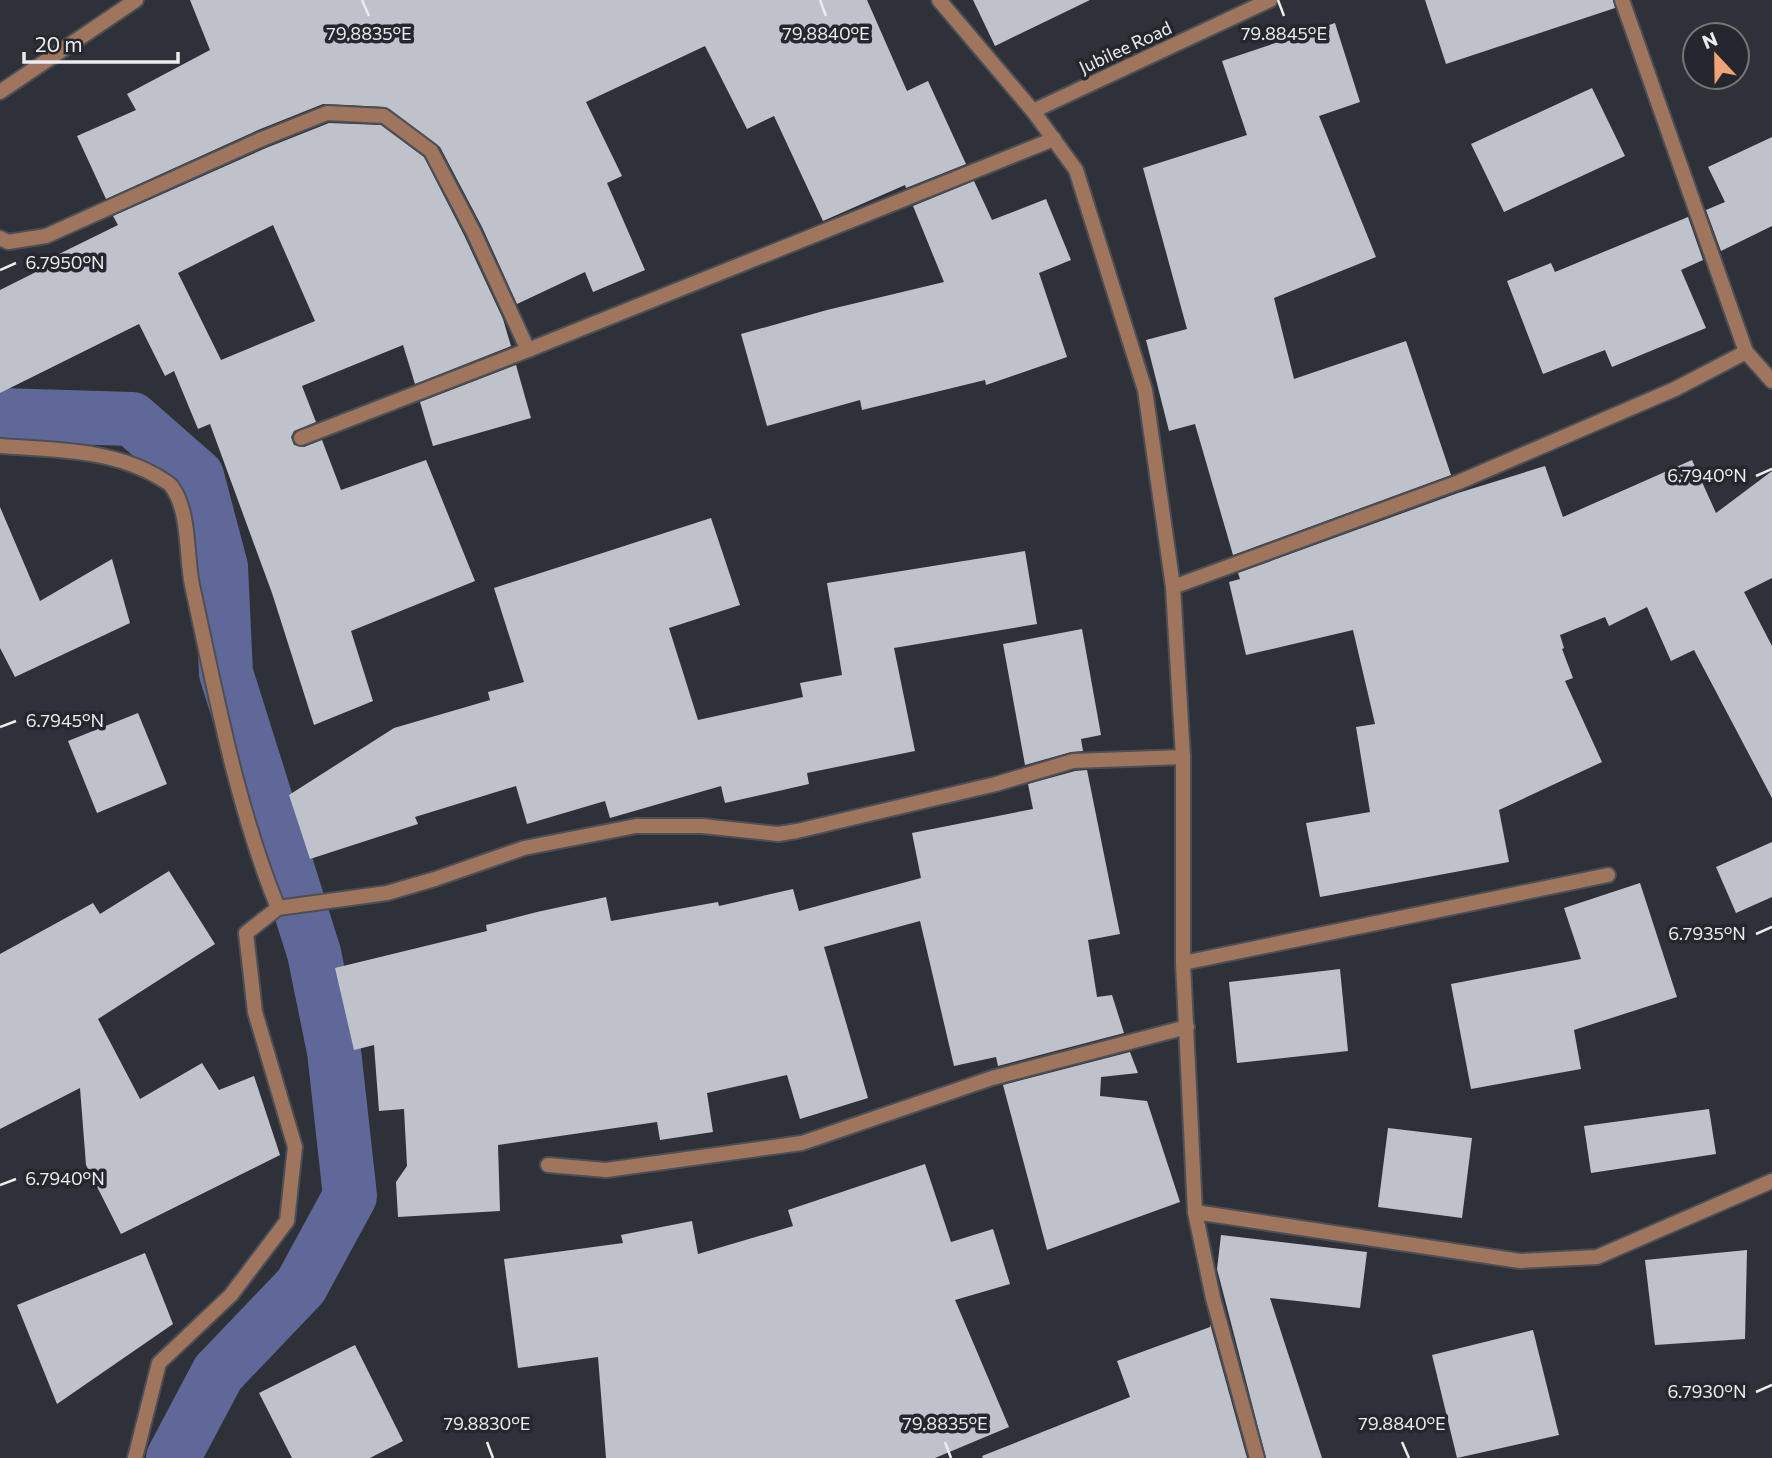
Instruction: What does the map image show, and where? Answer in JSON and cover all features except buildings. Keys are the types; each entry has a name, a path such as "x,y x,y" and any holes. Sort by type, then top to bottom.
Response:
{"street":[{"path":"0,92 136,0"},
{"path":"939,0 1033,111 1076,170 1145,390 1173,587 1182,757 1183,963 1195,1212 1213,1298 1256,1458"},
{"name":"Jubilee Road","path":"1033,111 1270,0"},
{"path":"1622,0 1746,352 1772,381"},
{"path":"0,238 8,242 46,236 262,139 327,113 384,116 431,151 473,231 528,350"},
{"path":"301,438 1054,139"},
{"path":"1173,587 1459,482 1675,388 1746,352"},
{"path":"0,446 105,457 142,467 172,486 184,518 190,576 242,805 261,866 278,908"},
{"path":"135,1458 159,1363 231,1295 287,1221 295,1147 256,1012 246,933 278,908 387,893 524,848 636,826 702,826 778,834 996,784 1073,761 1182,757"},
{"path":"1183,963 1608,875"},
{"path":"548,1165 606,1170 802,1143 992,1078 1187,1027"},
{"path":"1195,1212 1520,1261 1597,1257 1772,1181"}],"waterway":[{"path":"0,415 132,419 197,476 221,567 226,673 314,953 334,1051 350,1196 301,1286 218,1373 173,1458"}]}
